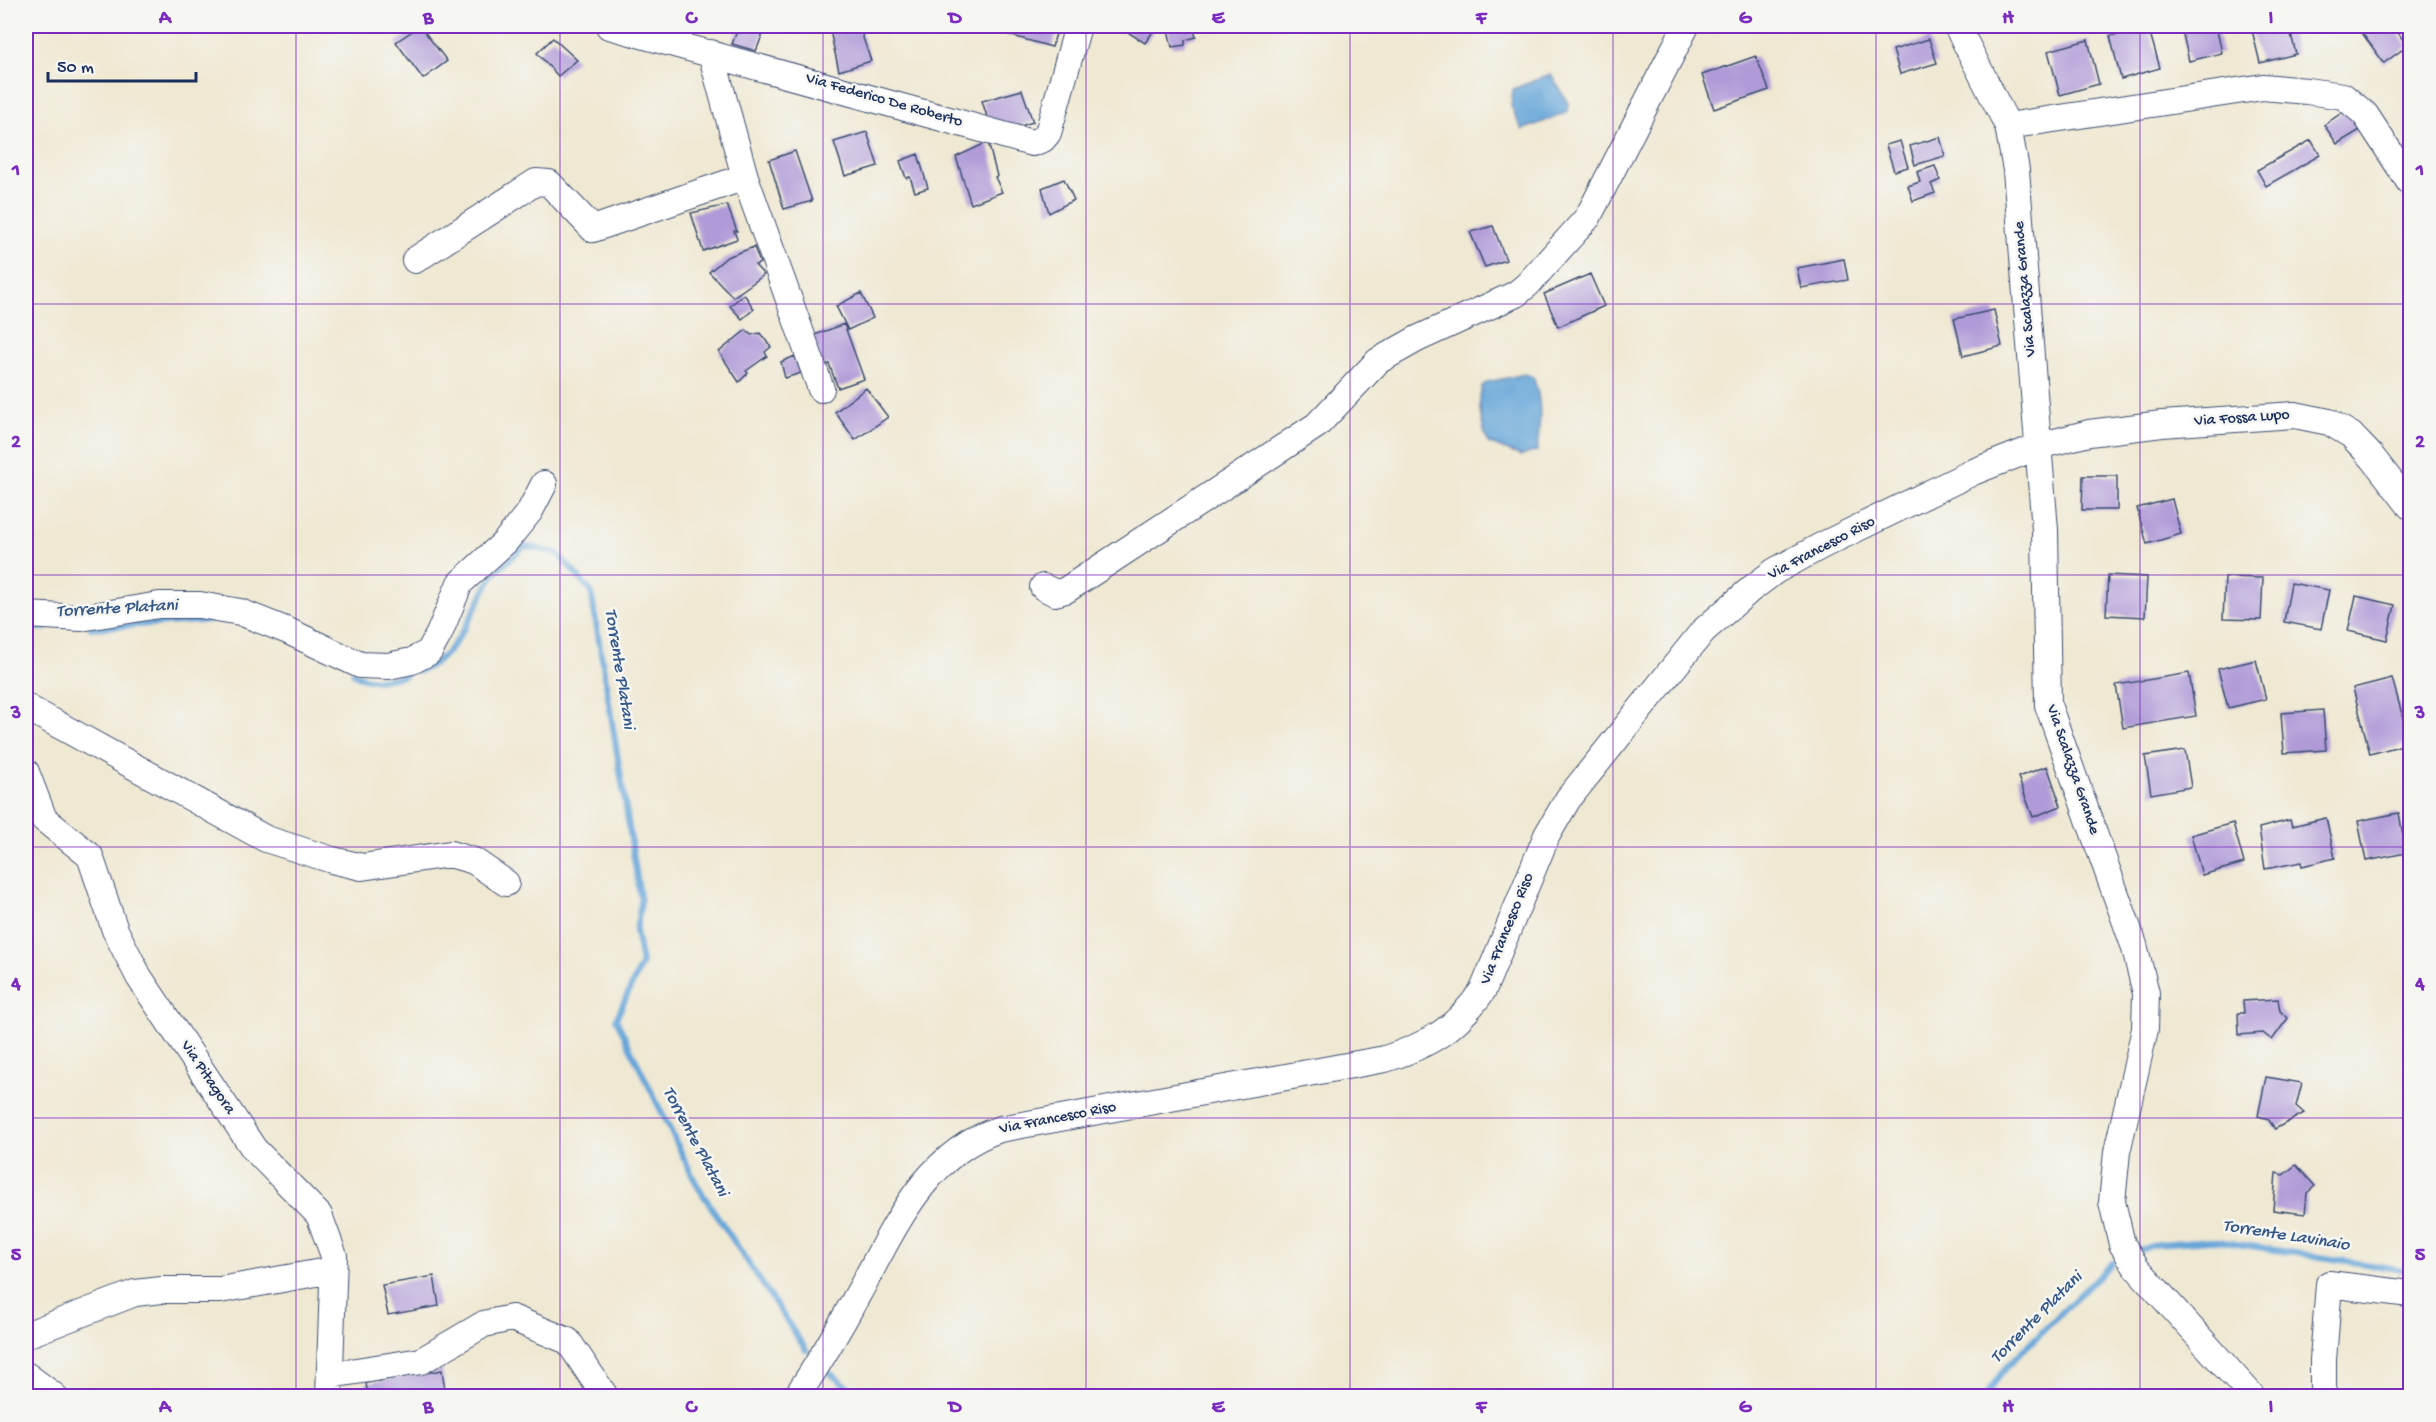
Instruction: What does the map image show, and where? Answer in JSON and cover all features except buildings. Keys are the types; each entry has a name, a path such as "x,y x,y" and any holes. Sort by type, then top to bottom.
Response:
{"street":[{"name":"Via Federico De Roberto","path":"609,26 1032,143 1042,139 1048,133 1078,26"},
{"path":"1043,587 1055,593 1066,590 1317,425 1378,362 1418,339 1516,294 1527,285 1588,217 1686,26"},
{"name":"Via Scalazza Grande","path":"1957,26 2008,126 2016,170 2045,530 2048,705 2134,945 2146,993 2145,1029 2117,1152 2112,1202 2117,1226 2122,1244 2150,1285 2252,1396"},
{"path":"711,53 745,177 821,389"},
{"path":"2008,126 2263,87 2343,96 2365,114 2410,183"},
{"path":"416,260 536,182 549,183 593,229 745,177"},
{"name":"Via Fossa Lupo","path":"2039,446 2090,433 2295,415 2329,422 2351,435 2372,457 2410,506"},
{"name":"Via Francesco Riso","path":"797,1396 829,1348 910,1200 945,1159 980,1136 1000,1129 1385,1059 1419,1048 1442,1034 1473,1004 1483,990 1547,835 1568,799 1703,631 1751,589 1812,551 1973,472 2039,446"},
{"path":"26,615 81,618 159,605 200,605 240,612 288,631 360,665 388,666 412,661 429,652 440,634 460,583 505,542 530,512 544,484"},
{"path":"26,707 266,839 362,867 450,854 474,861 506,883"},
{"name":"Via Pitagora","path":"26,772 44,819 90,856 114,930 140,978 254,1149 319,1215 334,1256 329,1386"},
{"path":"26,1335 135,1293 162,1290 220,1290 333,1270"},
{"path":"2323,1396 2322,1360 2329,1284 2410,1294"},
{"path":"329,1386 421,1361 484,1324 512,1318 568,1341 604,1396"},
{"path":"26,1374 54,1396"}],"water":[{"path":"1551,74 1569,105 1566,113 1522,130 1511,106 1513,89"},
{"path":"1525,374 1533,377 1536,386 1540,422 1537,451 1521,456 1488,443 1482,422 1480,401 1482,386 1488,382"}],"waterway":[{"name":"Torrente Platani","path":"419,671 432,665 454,645 491,579 524,546 557,553 591,591 641,902 636,931 642,963 616,1019 698,1187 806,1350"},
{"name":"Torrente Platani","path":"91,628 213,620"},
{"name":"Torrente Platani","path":"26,628 45,628"},
{"name":"Torrente Platani","path":"353,673 379,680 406,675"},
{"name":"Torrente Lavinaio","path":"2140,1250 2157,1244 2211,1240 2410,1271"},
{"name":"Torrente Platani","path":"1985,1396 2005,1368 2112,1263"},
{"name":"Torrente Platani","path":"828,1372 860,1396"}]}
